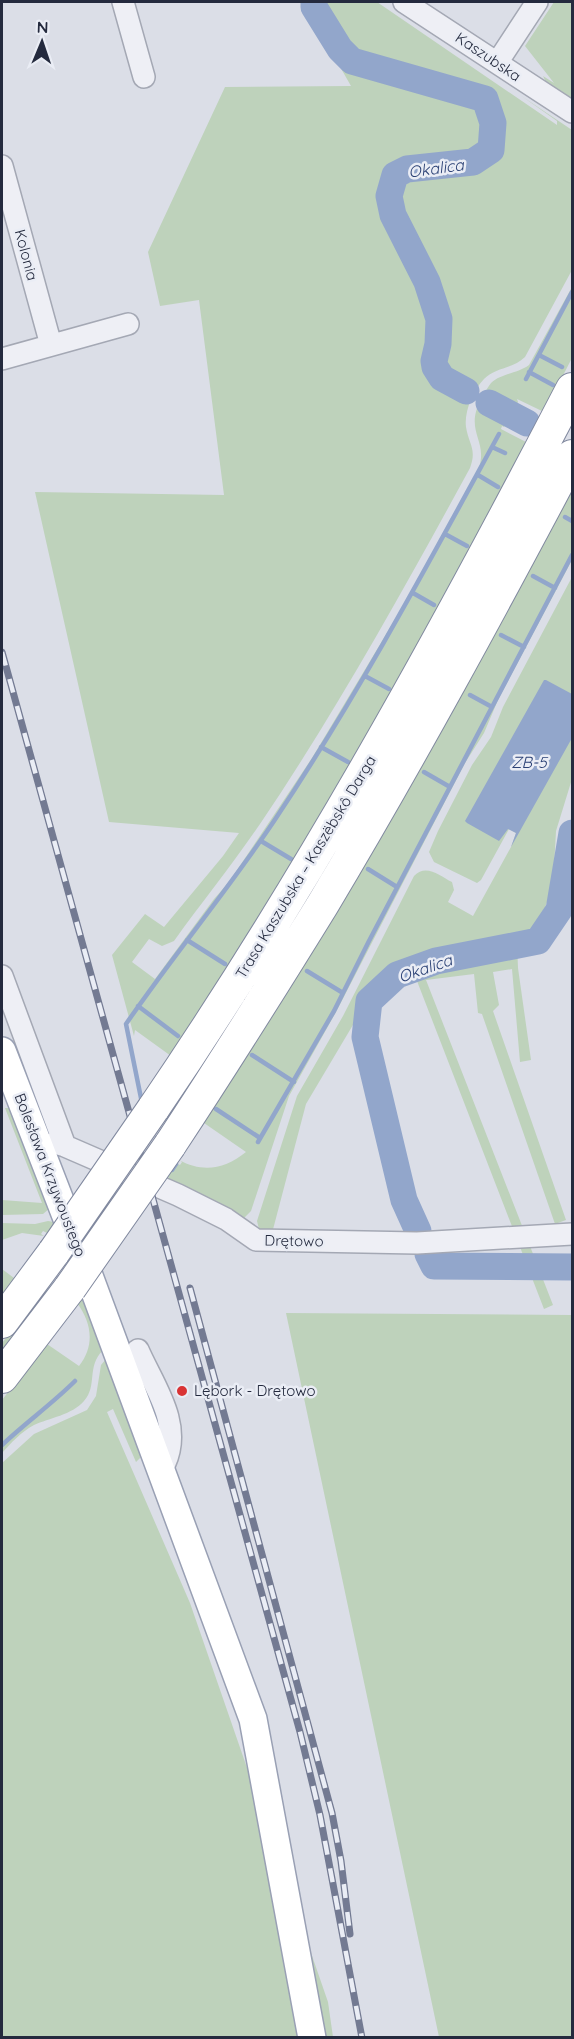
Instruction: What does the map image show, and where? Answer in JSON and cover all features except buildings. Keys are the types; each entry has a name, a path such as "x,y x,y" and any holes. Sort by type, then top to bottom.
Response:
{"highway":[{"name":"Trasa Kaszubska – Kaszëbskô Darga","path":"2,1322 54,1252 233,990 356,784 560,414"},
{"name":"Trasa Kaszubska – Kaszëbskô Darga","path":"2,1377 170,1145 264,999 384,800 572,458"}],"main road":[{"name":"Bolesława Krzywoustego","path":"2,1051 52,1147 77,1276 159,1466 253,1719 312,2037"}],"street":[{"path":"123,2 144,77"},
{"name":"Kaszubska","path":"404,2 573,112"},
{"path":"497,63 537,2"},
{"name":"Kolonia","path":"2,166 51,345"},
{"path":"2,358 128,324"},
{"path":"2,976 52,1147"},
{"name":"Drętowo","path":"52,1147 207,1209 226,1219 255,1240 417,1243 573,1233"},
{"path":"138,1350 161,1396 170,1421 171,1441 167,1460 159,1466"}],"green space":[{"path":"307,2 377,2 557,125 557,121 520,95 572,130 572,270 525,357 489,375 476,389 468,408 466,421 473,451 470,468 369,649 316,737 249,839 174,941 162,946 149,939 132,962 155,979 229,882 312,758 406,601 479,468 481,450 475,420 481,399 495,380 529,365 572,287 572,358 544,412 517,399 518,402 514,409 527,416 527,423 521,427 508,421 501,429 528,443 447,594 309,837 171,1056 135,1030 134,1036 112,955 145,914 164,927 223,856 239,833 109,822 35,492 224,495 199,300 160,306 148,252 225,87 351,86 307,9"},
{"path":"554,2 572,2 572,99 546,82 543,76 554,83 525,46"},
{"path":"572,490 572,560 498,700 484,733 465,763 336,1012 289,1096 251,1211 244,1218 239,1219 171,1188 157,1132 173,1168 176,1163 180,1165 182,1162 179,1160 197,1167 214,1167 230,1162 246,1152 204,1123 400,804"},
{"path":"572,577 572,779 556,831 553,886 537,929 517,943 518,968 531,1060 520,1062 512,969 493,972 499,1005 493,1011 566,1220 555,1224 482,1014 478,1013 474,974 426,980 553,1305 544,1309 417,981 406,982 406,971 399,976 384,1002 363,1008 306,1104 271,1237 259,1229 257,1221 297,1096 343,1016 414,876 419,872 428,871 452,882 454,890 448,902 473,916 511,847 516,833 509,829 481,880 477,883 434,862 429,852 472,765 491,737 503,707"},
{"path":"5,1108 11,1108 50,1208 43,1214 2,1215 2,1200 42,1203"},
{"path":"54,1222 103,1350 95,1363 90,1389 84,1401 67,1413 29,1428 2,1453 2,1400 40,1351 47,1344 79,1366 88,1351 90,1334 86,1318 77,1303 82,1297 51,1228 47,1233 43,1231 41,1234 44,1236 22,1233 2,1240 2,1223 35,1224"},
{"path":"2,1269 14,1278 2,1299"},
{"path":"45,1287 49,1296 2,1359 2,1343"},
{"path":"286,1313 572,1315 572,2037 439,2037"},
{"path":"106,1359 143,1455 136,1462 113,1409 107,1412 190,1603 328,2002 333,2037 2,2038 2,1463 34,1434 87,1410 96,1396 101,1365"}],"water":[{"name":"ZB-5","path":"544,680 572,694 572,738 511,847 516,833 508,829 499,841 465,821"}],"waterway":[{"name":"Okalica","path":"314,2 314,7 340,49 352,61 485,99 493,123 491,150 473,162 407,169 395,175 389,196 393,215 427,282 439,319 435,367 442,378 466,391"},
{"path":"526,379 572,292"},
{"path":"539,355 562,367"},
{"path":"529,372 553,385"},
{"name":"Okalica","path":"489,403 527,423"},
{"path":"142,1103 126,1024 221,896 306,772 392,629 499,434"},
{"path":"492,447 505,453"},
{"path":"478,475 498,487"},
{"path":"565,517 572,521"},
{"path":"445,534 467,546"},
{"path":"258,1142 334,1011 572,555"},
{"path":"533,576 555,588"},
{"path":"413,593 434,605"},
{"path":"501,635 524,647"},
{"path":"365,676 389,689"},
{"path":"470,695 492,707"},
{"path":"321,747 348,762"},
{"path":"424,772 450,787"},
{"name":"Okalica","path":"418,1231 404,1200 365,1037 369,1001 397,975 436,961 538,941 559,910 572,833"},
{"path":"261,841 291,859"},
{"path":"368,869 397,887"},
{"path":"187,940 225,964"},
{"path":"307,971 343,993"},
{"path":"138,1006 178,1036"},
{"path":"252,1055 294,1082"},
{"path":"216,1109 260,1138"},
{"path":"170,1165 172,1170 176,1164"},
{"name":"Okalica","path":"428,1254 434,1266 572,1267"},
{"path":"2,1445 75,1381"}],"railway":[{"path":"2,652 300,1732 320,1815 362,2038"},
{"path":"190,1288 332,1813 341,1861 350,1934"}],"place":[{"name":"Lębork - Drętowo","path":"182,1391"}]}
